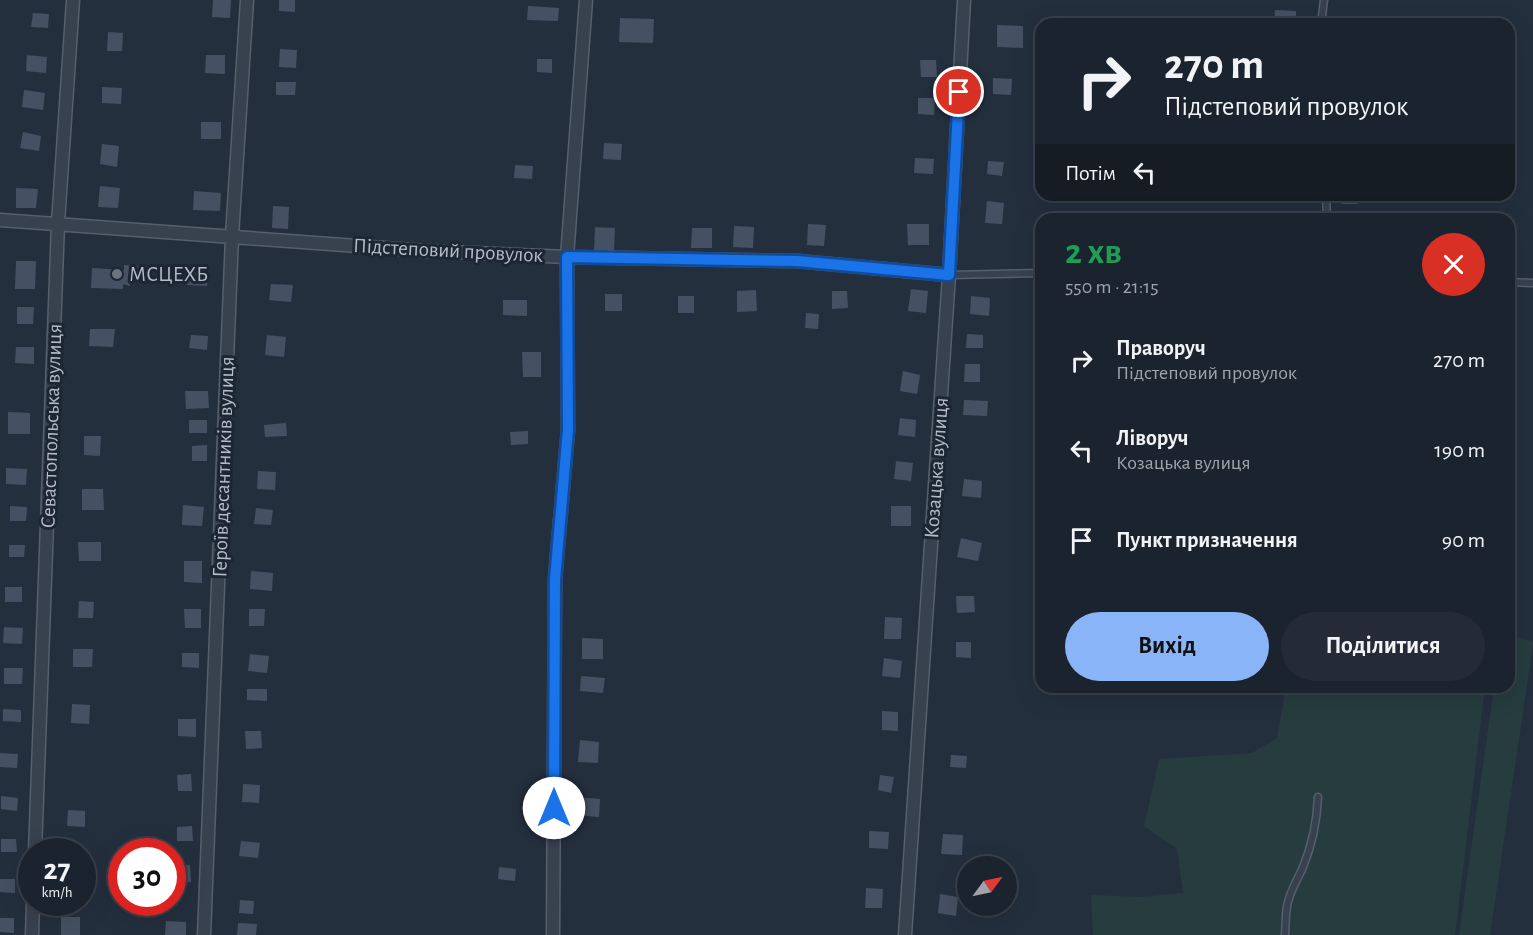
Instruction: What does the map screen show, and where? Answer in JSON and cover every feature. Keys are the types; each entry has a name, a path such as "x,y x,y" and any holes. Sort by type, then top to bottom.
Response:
{"street":[{"name":"Севастопольська вулиця","path":"36,838 58,223 74,0"},
{"name":"Героїв десантників вулиця","path":"204,935 232,236 247,0"},
{"path":"553,935 555,579 568,430 567,257 586,0"},
{"name":"Козацька вулиця","path":"905,935 949,275 964,0"},
{"name":"Підстеповий провулок","path":"0,220 426,251 567,257 797,261 949,275"},
{"path":"32,935 33,916"}],"lane":[{"path":"1322,18 1324,0"},
{"name":"Підстеповий провулок","path":"949,275 1035,273"},
{"path":"1515,282 1533,283"},
{"path":"1285,935 1287,904 1303,866 1312,835 1317,816 1318,797"}],"green space":[{"path":"1515,636 1533,642 1533,645 1490,935 1459,935 1493,693 1515,693"},
{"path":"1285,693 1484,693 1455,935 1093,935 1091,895 1141,897 1183,893 1177,849 1144,826 1159,759 1252,753 1277,738"}],"building":[{"path":"213,0 231,0 230,18 212,17"},
{"path":"279,0 295,0 295,12 279,11"},
{"path":"528,6 559,8 558,21 527,20"},
{"path":"1275,10 1296,11 1296,18 1274,18"},
{"path":"33,13 49,14 48,28 31,27"},
{"path":"620,18 654,19 653,43 619,42"},
{"path":"997,25 1023,26 1023,48 997,47"},
{"path":"108,32 123,33 122,51 107,51"},
{"path":"280,49 297,50 296,68 279,67"},
{"path":"27,55 47,57 46,73 26,71"},
{"path":"206,55 225,55 225,74 205,73"},
{"path":"537,59 552,59 552,73 537,72"},
{"path":"920,60 936,60 937,77 921,77"},
{"path":"993,78 1012,79 1011,95 993,94"},
{"path":"276,82 296,82 295,95 276,95"},
{"path":"102,87 122,88 121,104 102,103"},
{"path":"24,90 45,93 43,110 22,107"},
{"path":"918,98 935,98 934,115 918,114"},
{"path":"201,122 221,122 221,139 201,139"},
{"path":"23,132 41,136 39,151 20,148"},
{"path":"604,143 622,144 621,160 603,159"},
{"path":"102,144 119,146 117,167 100,164"},
{"path":"915,158 934,159 933,174 914,173"},
{"path":"988,161 1004,162 1002,176 987,174"},
{"path":"515,165 533,166 532,179 514,178"},
{"path":"100,186 120,188 118,208 98,207"},
{"path":"16,188 38,189 36,208 16,208"},
{"path":"194,191 221,193 220,211 193,210"},
{"path":"987,201 1004,203 1002,224 985,223"},
{"path":"1342,201 1358,201 1358,204 1342,204"},
{"path":"273,206 289,207 288,229 272,228"},
{"path":"808,224 826,225 824,246 807,245"},
{"path":"907,224 929,224 929,245 908,245"},
{"path":"734,226 754,227 753,248 733,247"},
{"path":"595,227 615,228 614,251 594,250"},
{"path":"692,228 712,228 712,248 691,248"},
{"path":"16,261 36,261 35,289 15,289"},
{"name":"МСЦЕХБ","path":"124,265 142,266 141,280 130,279 130,286 123,284 123,289 91,288 92,268 124,270"},
{"path":"188,272 208,274 207,286 187,285"},
{"path":"271,284 293,285 291,302 269,300"},
{"path":"911,289 928,291 926,313 908,311"},
{"path":"756,290 757,311 737,312 737,291"},
{"path":"832,291 847,291 848,308 832,309"},
{"path":"605,294 622,294 622,311 605,311"},
{"path":"678,296 694,296 694,313 678,313"},
{"path":"971,296 990,298 989,316 970,314"},
{"path":"503,300 527,300 527,316 503,315"},
{"path":"17,307 34,307 33,324 17,324"},
{"path":"806,313 819,314 818,329 805,328"},
{"path":"90,329 115,329 113,347 89,346"},
{"path":"967,334 983,335 983,348 966,348"},
{"path":"191,335 208,336 207,350 189,348"},
{"path":"267,335 286,337 284,357 265,355"},
{"path":"16,347 34,347 34,364 15,363"},
{"path":"522,352 541,352 541,377 523,377"},
{"path":"965,364 980,364 980,382 964,382"},
{"path":"903,371 920,375 917,394 900,391"},
{"path":"185,391 208,391 209,408 186,409"},
{"path":"964,400 988,401 987,416 963,415"},
{"path":"8,412 30,413 30,434 8,434"},
{"path":"900,418 916,420 915,437 898,435"},
{"path":"189,420 207,420 207,433 189,433"},
{"path":"286,423 287,436 265,437 264,425"},
{"path":"528,431 528,444 511,445 510,432"},
{"path":"84,436 101,436 100,456 84,455"},
{"path":"207,445 207,461 192,461 192,446"},
{"path":"896,461 913,463 911,481 894,479"},
{"path":"6,468 27,469 26,485 6,484"},
{"path":"258,471 276,472 275,490 257,489"},
{"path":"964,479 982,481 981,498 962,496"},
{"path":"82,489 103,489 104,510 82,510"},
{"path":"183,505 204,507 202,526 182,525"},
{"path":"10,506 27,507 26,521 10,521"},
{"path":"891,506 911,506 911,526 891,526"},
{"path":"256,508 273,510 271,525 254,524"},
{"path":"961,538 982,543 978,561 957,557"},
{"path":"78,542 101,542 101,561 79,561"},
{"path":"9,545 25,545 24,557 9,557"},
{"path":"184,561 202,561 202,583 184,582"},
{"path":"251,571 273,573 272,591 250,589"},
{"path":"5,587 22,587 22,602 5,602"},
{"path":"956,596 974,596 975,612 957,613"},
{"path":"79,601 94,602 93,618 78,618"},
{"path":"184,609 201,609 201,628 185,628"},
{"path":"249,609 265,609 264,626 249,626"},
{"path":"885,617 902,618 901,639 884,639"},
{"path":"4,627 23,628 22,644 3,643"},
{"path":"582,638 603,639 603,659 582,659"},
{"path":"956,642 971,642 971,658 956,657"},
{"path":"73,649 93,649 92,667 73,667"},
{"path":"182,653 199,653 199,668 182,667"},
{"path":"250,654 269,656 267,673 248,671"},
{"path":"884,658 902,661 900,678 882,676"},
{"path":"4,668 23,668 22,684 4,684"},
{"path":"581,676 605,678 603,693 580,691"},
{"path":"247,689 267,689 267,701 247,700"},
{"path":"72,704 90,705 89,724 71,723"},
{"path":"3,709 21,710 21,722 3,721"},
{"path":"882,711 898,712 898,731 882,730"},
{"path":"178,719 196,719 196,737 178,736"},
{"path":"245,731 261,731 262,748 246,749"},
{"path":"580,740 599,742 598,763 578,762"},
{"path":"0,753 18,754 17,768 0,767"},
{"path":"951,755 967,756 966,768 950,767"},
{"path":"191,774 192,791 178,791 177,775"},
{"path":"880,775 894,777 891,793 878,790"},
{"path":"243,784 260,785 259,803 242,802"},
{"path":"1,796 18,798 17,811 1,809"},
{"path":"575,797 600,799 599,817 574,815"},
{"path":"68,810 85,811 85,827 67,826"},
{"path":"192,826 193,841 177,838 177,827"},
{"path":"869,831 889,832 888,849 869,848"},
{"path":"943,834 963,835 962,855 941,854"},
{"path":"1,839 16,839 17,852 1,852"},
{"path":"241,841 260,843 258,858 239,856"},
{"path":"186,865 190,865 191,882 186,882"},
{"path":"499,867 516,869 515,881 498,879"},
{"path":"0,879 15,879 15,893 0,892"},
{"path":"866,888 883,889 882,908 865,908"},
{"path":"940,894 957,897 956,916 938,913"},
{"path":"240,900 254,901 253,914 239,913"},
{"path":"61,917 80,917 80,935 61,935"},
{"path":"0,918 14,918 14,933 0,932"},
{"path":"166,921 186,922 186,935 165,935"},
{"path":"238,923 257,924 256,935 237,935"}],"place":[{"name":"МСЦЕХБ","path":"117,274"}],"route":[{"path":"554,808 555,579 568,430 567,257 797,261 949,275 959,92"}]}
